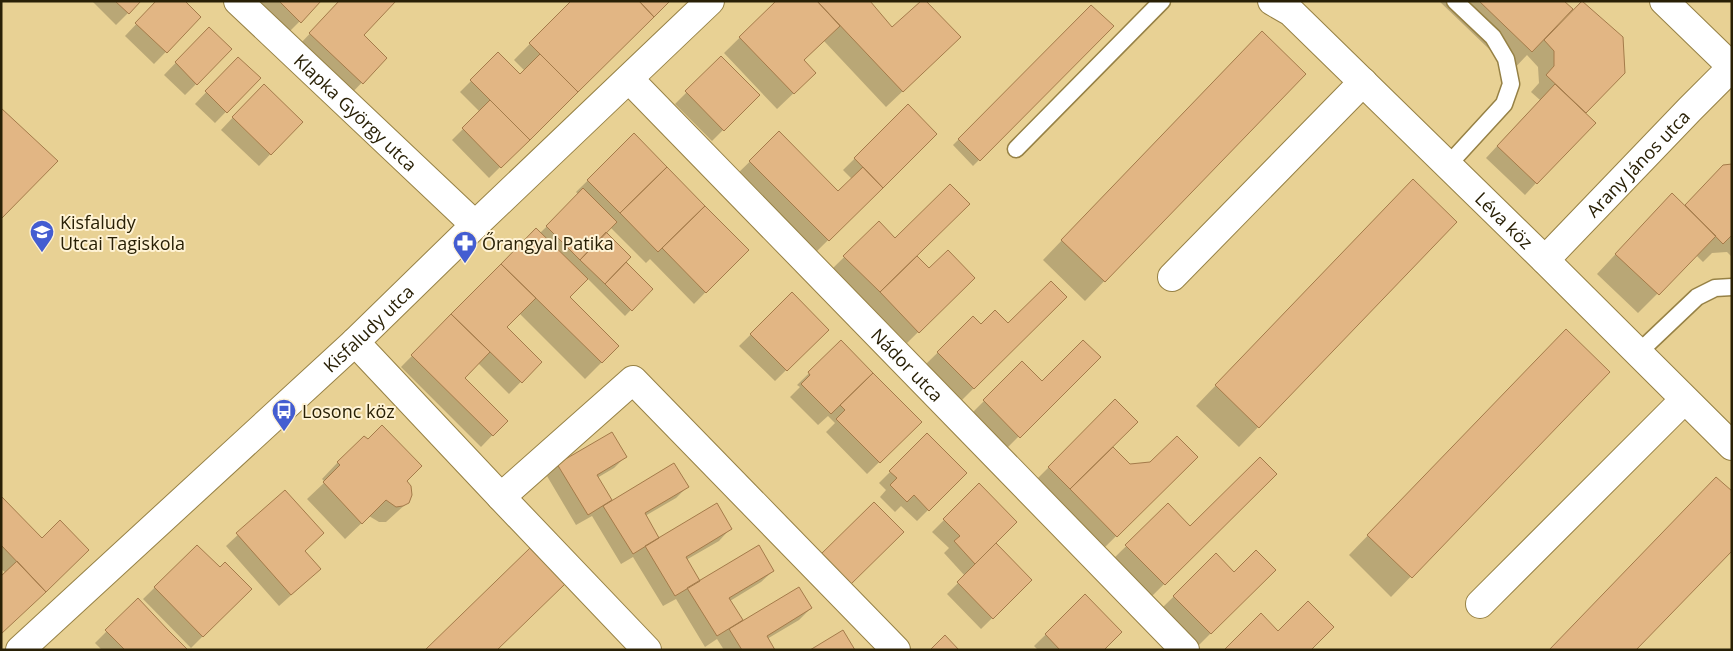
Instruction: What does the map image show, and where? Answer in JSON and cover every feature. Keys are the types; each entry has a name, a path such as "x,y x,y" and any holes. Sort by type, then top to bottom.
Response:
{"street":[{"name":"Klapka György utca","path":"238,1 474,225"},
{"name":"Kisfaludy utca","path":"20,650 355,342 474,225 710,1"},
{"name":"Léva köz","path":"1272,1 1291,12 1732,446"},
{"name":"Arany János utca","path":"1545,260 1732,67 1664,1"},
{"name":"Nádor utca","path":"629,79 1184,650"},
{"path":"1172,277 1363,82"},
{"path":"355,342 501,498 648,650"},
{"path":"501,498 634,380 896,650"},
{"path":"1480,604 1684,400"}],"lane":[{"path":"1016,149 1162,1"},
{"path":"1448,165 1504,104 1511,84 1506,59 1493,37 1456,1"},
{"path":"1638,353 1697,297 1715,288 1732,287"}],"building":[{"path":"115,1 141,1 129,14"},
{"path":"156,1 185,1 201,17 167,53 135,23"},
{"path":"279,1 321,1 301,23"},
{"path":"339,1 396,1 364,35 387,58 363,84 309,33"},
{"path":"571,1 639,1 654,17 578,92 529,43"},
{"path":"639,1 670,1 654,17"},
{"path":"776,1 817,1 840,26 804,60 816,73 794,94 739,37"},
{"path":"817,1 870,1 892,27 921,1 926,1 961,37 903,92"},
{"path":"1479,1 1564,1 1573,9 1532,52"},
{"path":"1582,1 1623,37 1625,73 1586,113 1546,75 1554,66 1554,51 1544,40"},
{"path":"1091,5 1114,26 980,161 958,139"},
{"path":"209,27 232,49 197,85 175,62"},
{"path":"1262,31 1306,74 1105,282 1061,240"},
{"path":"498,52 520,74 540,54 578,92 530,140 470,80"},
{"path":"721,56 760,95 724,131 685,91"},
{"path":"238,57 261,78 227,113 205,91"},
{"path":"264,84 303,122 271,155 232,117"},
{"path":"1555,84 1596,123 1537,184 1497,146"},
{"path":"490,100 530,140 501,168 462,128"},
{"path":"908,104 937,134 883,188 854,158"},
{"path":"1,108 58,161 1,219"},
{"path":"779,131 838,191 863,167 883,188 829,241 749,161"},
{"path":"634,133 667,167 620,213 587,180"},
{"path":"1732,164 1732,235 1723,244 1685,205 1723,165"},
{"path":"667,167 705,206 658,252 620,213"},
{"path":"1413,179 1457,222 1259,428 1215,385"},
{"path":"950,184 970,204 880,292 843,256 879,221 895,238"},
{"path":"583,188 617,222 580,260 546,226"},
{"path":"1672,193 1716,236 1659,295 1615,254"},
{"path":"705,206 749,250 706,293 662,248"},
{"path":"536,228 588,279 570,297 619,346 602,363 501,264"},
{"path":"606,232 631,257 605,284 580,260"},
{"path":"948,250 975,278 919,333 880,292 917,256 929,268"},
{"path":"626,262 653,289 632,311 605,284"},
{"path":"501,264 536,298 507,327 542,362 522,383 451,314"},
{"path":"1051,281 1067,297 974,389 937,352 973,316 981,324 995,310 1008,323"},
{"path":"792,292 829,330 787,371 750,334"},
{"path":"451,314 490,352 465,378 508,421 493,436 411,355"},
{"path":"1566,329 1610,372 1412,578 1367,535"},
{"path":"841,340 873,373 831,414 801,384 810,375 808,372"},
{"path":"1083,340 1101,357 1020,438 983,400 1022,361 1042,381"},
{"path":"873,373 922,422 880,463 836,419 845,410 840,405"},
{"path":"1115,399 1138,422 1070,489 1048,467"},
{"path":"382,425 422,466 407,481 411,486 412,495 409,503 396,507 386,500 362,524 323,482 340,465 337,462 364,436 368,439"},
{"path":"612,432 627,457 597,475 612,500 588,515 557,464"},
{"path":"927,433 967,473 929,511 914,495 907,502 890,485 897,478 889,471"},
{"path":"1177,436 1198,457 1117,537 1070,489 1113,447 1130,464 1150,462"},
{"path":"1260,457 1277,474 1165,585 1125,545 1168,503 1190,526"},
{"path":"674,463 689,487 645,513 659,538 633,554 603,506"},
{"path":"1716,477 1732,491 1732,551 1636,650 1549,650"},
{"path":"979,483 1017,522 975,564 954,541 960,536 943,519"},
{"path":"285,490 324,533 305,551 321,569 291,595 236,533"},
{"path":"1,496 42,538 60,520 89,550 46,592 1,545"},
{"path":"874,502 904,532 848,587 818,557"},
{"path":"717,503 732,529 686,557 700,581 675,596 645,546"},
{"path":"996,543 1032,580 993,619 957,582"},
{"path":"197,545 220,567 225,562 252,589 203,637 154,587"},
{"path":"759,545 774,571 729,598 743,620 717,636 687,588"},
{"path":"530,548 565,584 497,650 425,650"},
{"path":"1256,550 1276,570 1211,634 1173,596 1216,553 1234,572"},
{"path":"17,561 46,592 1,634 1,576"},
{"path":"799,587 812,608 767,636 775,650 742,650 729,629"},
{"path":"1085,594 1122,632 1104,650 1060,650 1045,634"},
{"path":"138,598 188,650 125,650 105,630"},
{"path":"1308,601 1334,627 1311,650 1224,650 1261,613 1278,631"},
{"path":"843,630 855,650 810,650"},
{"path":"945,635 959,650 930,650"}],"place":[{"name":"Kisfaludy Utcai Tagiskola","path":"42,253"},
{"name":"Őrangyal Patika","path":"465,264"},
{"name":"Losonc köz","path":"284,432"}]}
